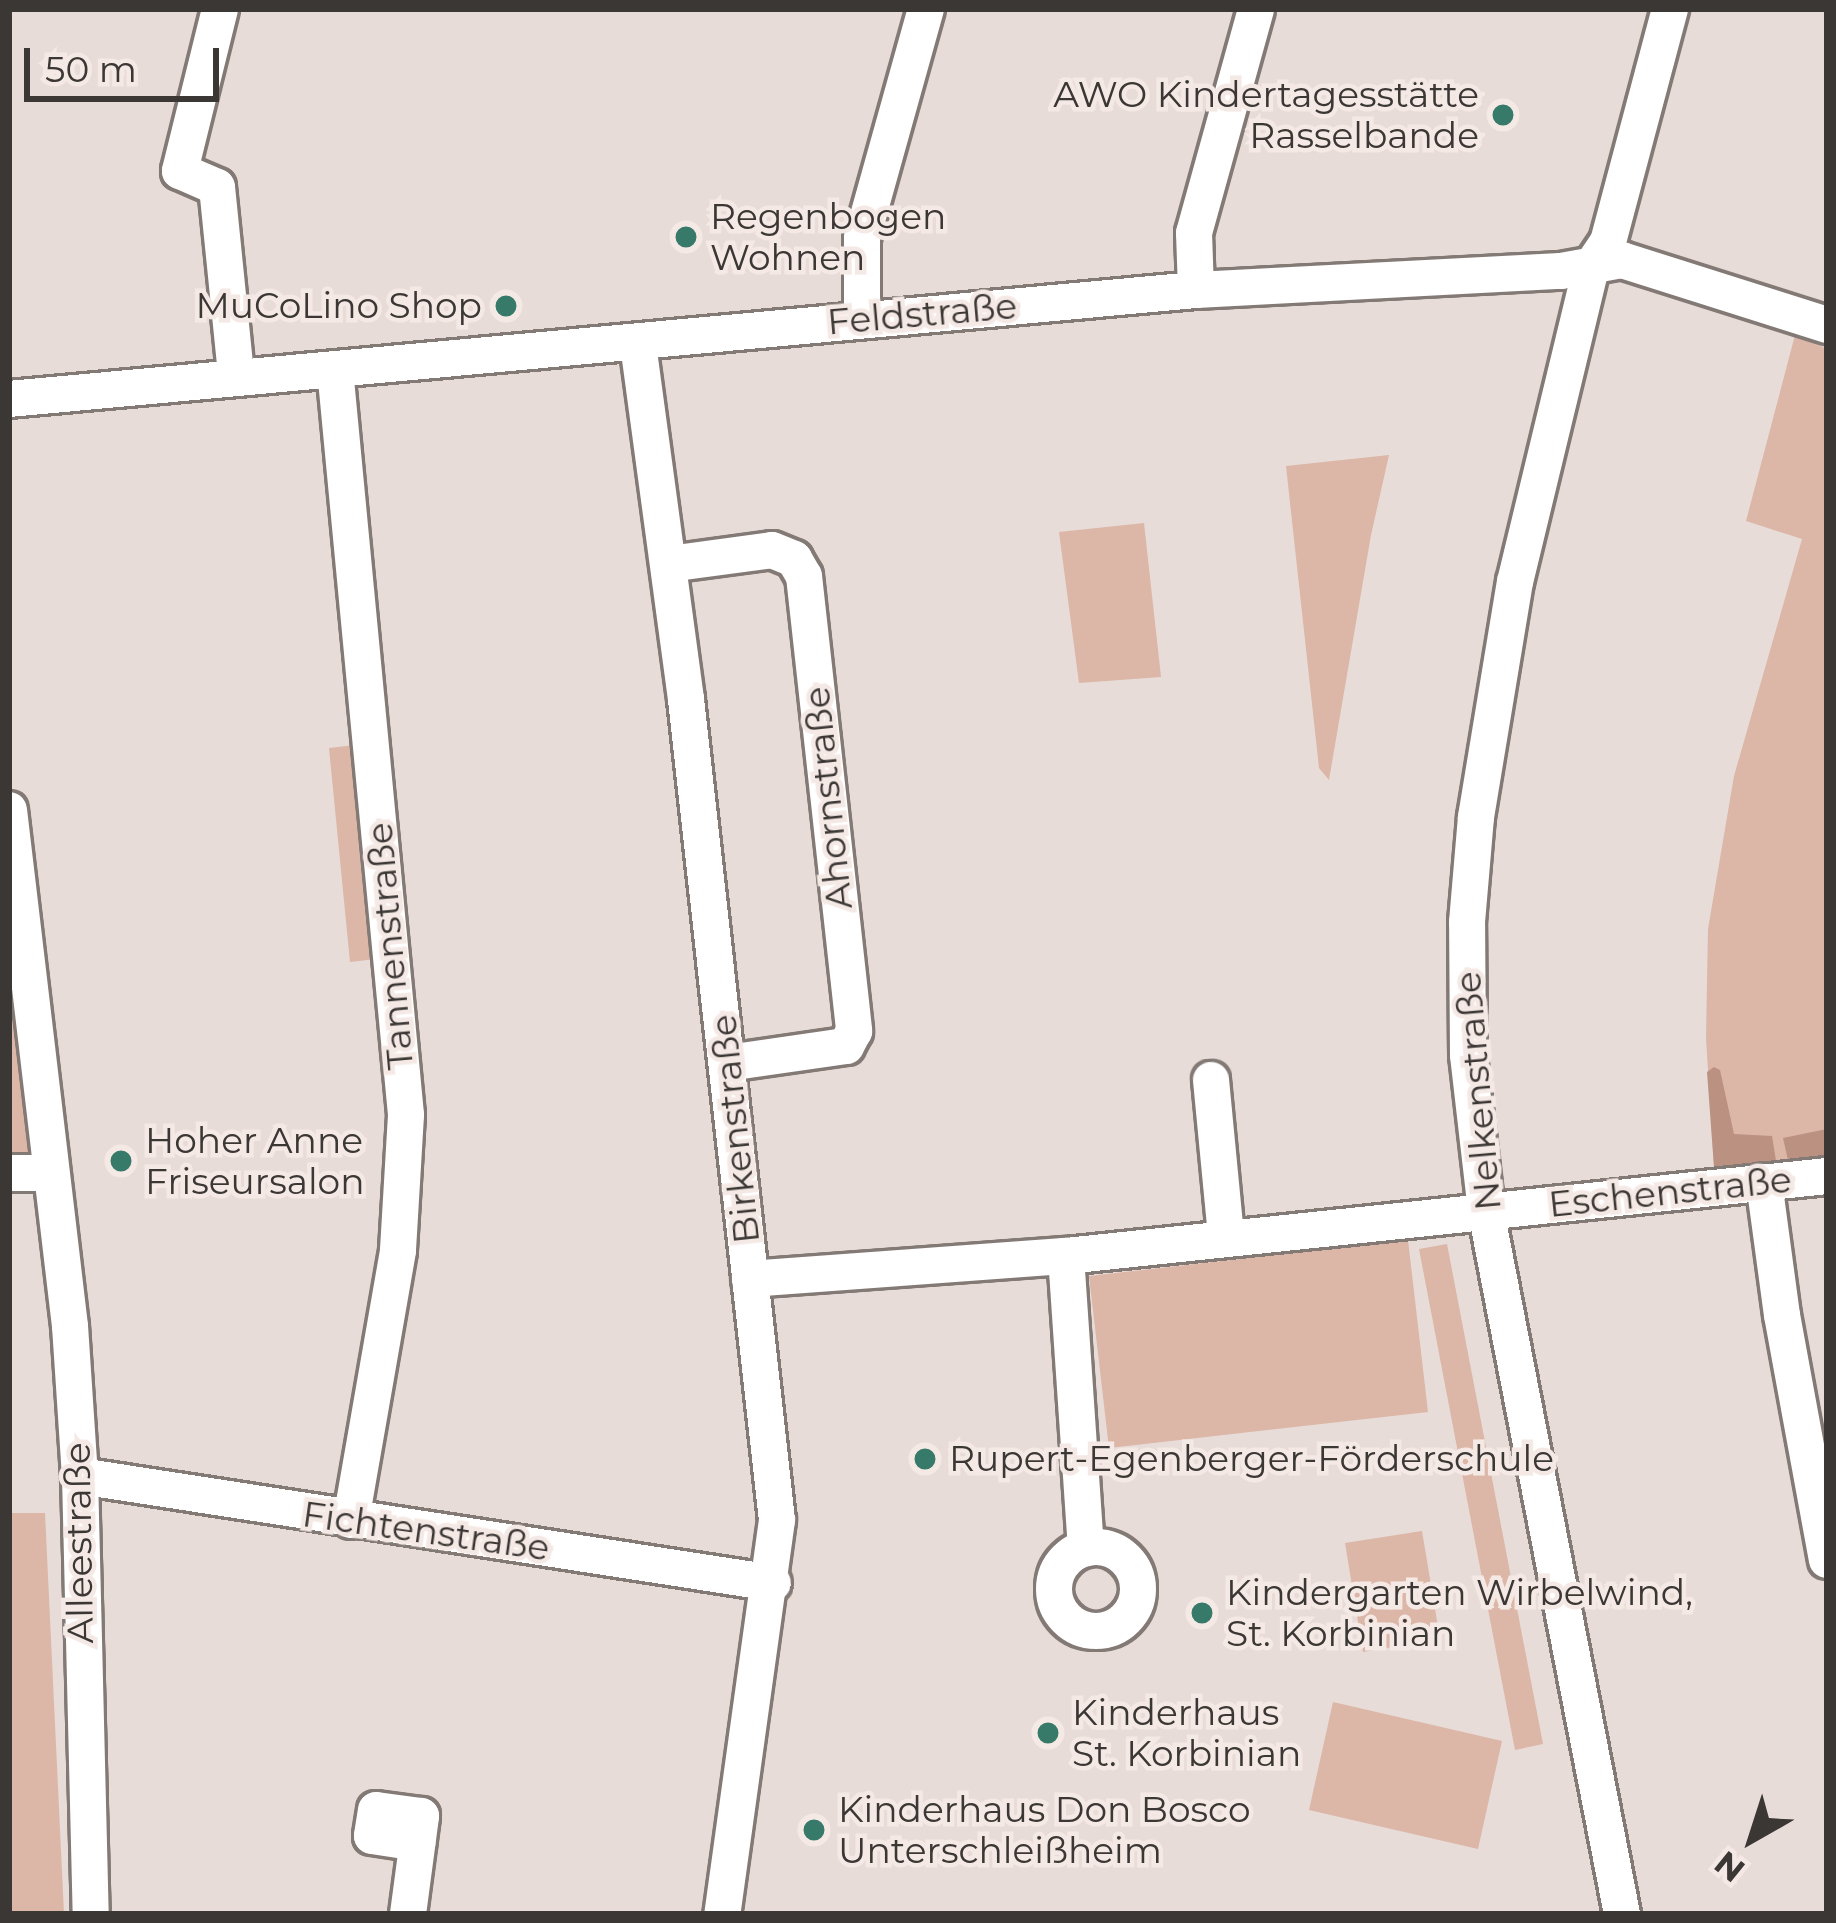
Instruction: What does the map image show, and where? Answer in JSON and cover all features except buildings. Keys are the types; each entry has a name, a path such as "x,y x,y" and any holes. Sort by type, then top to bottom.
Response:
{"street":[{"path":"220,9 180,171 217,187 236,374"},
{"path":"862,320 862,238 926,9"},
{"path":"1196,290 1194,233 1256,9"},
{"name":"Nelkenstraße","path":"1622,1914 1486,1210 1466,1002 1476,817 1515,582 1591,267 1586,237 1610,149 1643,99 1670,9"},
{"name":"Feldstraße","path":"9,399 236,374 638,344 1196,290 1591,267 1622,260 1827,325"},
{"name":"Birkenstraße","path":"638,344 669,564 778,1520 722,1914"},
{"name":"Tannenstraße","path":"335,369 406,1115 398,1251 351,1520"},
{"name":"Ahornstraße","path":"669,564 772,550 794,559 803,576 854,1031 846,1046 728,1063"},
{"name":"Alleestraße","path":"9,810 70,1326 80,1476 91,1914"},
{"path":"1210,1080 1226,1237"},
{"path":"9,1173 50,1173"},
{"name":"Eschenstraße","path":"750,1280 1066,1256 1827,1175"},
{"path":"1764,1182 1782,1315 1827,1561"},
{"path":"1066,1256 1087,1548"},
{"name":"Fichtenstraße","path":"80,1476 772,1583"},
{"path":"408,1914 417,1843"}],"shaded area":[{"path":"1795,335 1827,349 1827,1156 1714,1167 1706,1038 1708,929 1734,776 1802,539 1746,521"},
{"path":"1389,455 1329,780 1319,768 1286,466"},
{"path":"1144,523 1161,677 1079,683 1059,532"},
{"path":"355,745 376,959 350,962 329,748"},
{"path":"9,915 36,1147 32,1159 9,1164"},
{"path":"1714,1067 1720,1070 1734,1134 1772,1136 1776,1161 1714,1167 1707,1072"},
{"path":"1827,1129 1827,1156 1788,1160 1783,1138"},
{"path":"1408,1240 1428,1412 1109,1448 1089,1276"},
{"path":"1447,1244 1543,1744 1515,1750 1419,1249"},
{"path":"9,1513 45,1513 64,1914 9,1914"},
{"path":"1422,1531 1440,1639 1363,1652 1345,1543"},
{"path":"1333,1702 1502,1741 1478,1849 1309,1810"}],"place":[{"name":"AWO Kindertagesstätte Rasselbande","path":"1503,115"},
{"name":"Regenbogen Wohnen","path":"686,237"},
{"name":"MuCoLino Shop","path":"506,306"},
{"name":"Hoher Anne Friseursalon","path":"121,1161"},
{"name":"Rupert-Egenberger-Förderschule","path":"925,1459"},
{"name":"Kindergarten Wirbelwind, St. Korbinian","path":"1202,1613"},
{"name":"Kinderhaus St. Korbinian","path":"1048,1733"},
{"name":"Kinderhaus Don Bosco Unterschleißheim","path":"814,1830"}]}
